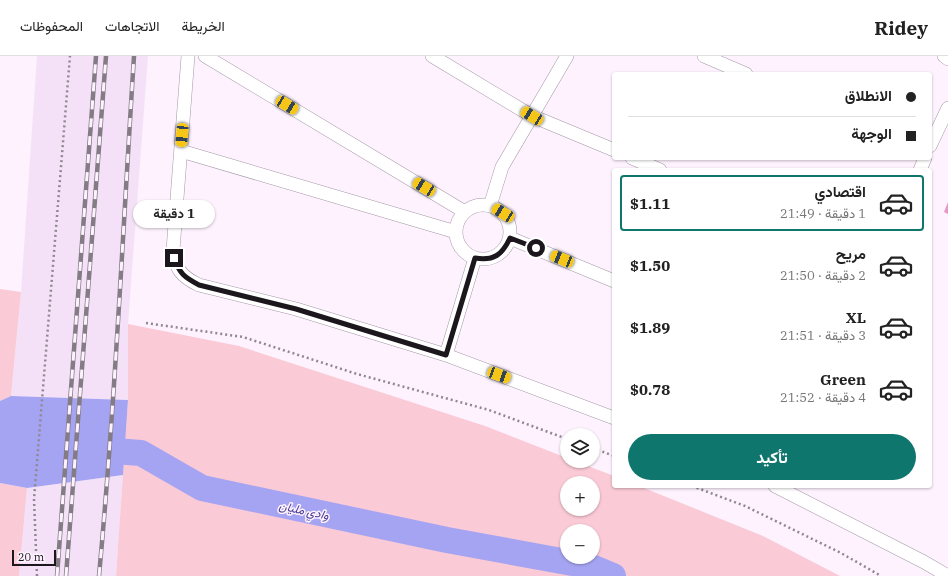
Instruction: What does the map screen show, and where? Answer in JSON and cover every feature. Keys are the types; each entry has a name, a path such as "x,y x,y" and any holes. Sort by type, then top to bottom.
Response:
{"street":[{"path":"188,56 173,250 174,258 181,273 188,279 199,285 296,309 446,355 612,417"},
{"path":"205,56 465,212"},
{"path":"432,56 532,116 612,149"},
{"path":"490,206 502,167 567,56"},
{"path":"704,56 741,72"},
{"path":"944,56 948,58"},
{"path":"932,142 948,108"},
{"path":"181,151 456,232"},
{"path":"637,160 655,168"},
{"path":"477,205 490,206 503,213 510,226 510,238 505,248 498,255 484,259 475,258 466,254 461,248 456,238 456,226 460,217 465,212 477,205"},
{"path":"510,238 612,279"},
{"path":"446,355 475,258"},
{"path":"783,488 948,576"}],"path":[{"path":"37,576 34,499 70,56"},
{"path":"146,323 244,337 357,374 489,410 560,436"},
{"path":"600,451 612,455"},
{"path":"697,488 745,506 841,552 881,576"}],"shaded area":[{"path":"37,56 148,56 128,324 128,400 11,396 21,292"},
{"path":"0,289 21,292 11,396 0,401"},
{"path":"128,324 239,346 485,426 560,455 560,468 593,468 612,475 612,488 644,488 763,536 840,576 116,576 128,400"},
{"path":"123,475 116,576 19,576 27,488"},
{"path":"0,483 27,488 19,576 0,576"}],"water":[{"path":"11,396 128,400 123,475 27,488 0,483 0,401"}],"building":[{"path":"948,202 948,214 944,212"}],"waterway":[{"name":"وادي مليان","path":"88,449 141,453 202,488 447,540 589,566 613,576"}],"railway":[{"path":"57,576 96,56"},
{"path":"66,576 106,56"},
{"path":"99,576 114,381 134,56"}],"route":[{"path":"174,258 181,273 199,285 296,309 446,355 475,258 484,259 498,255 505,248 510,238 536,248"}]}
